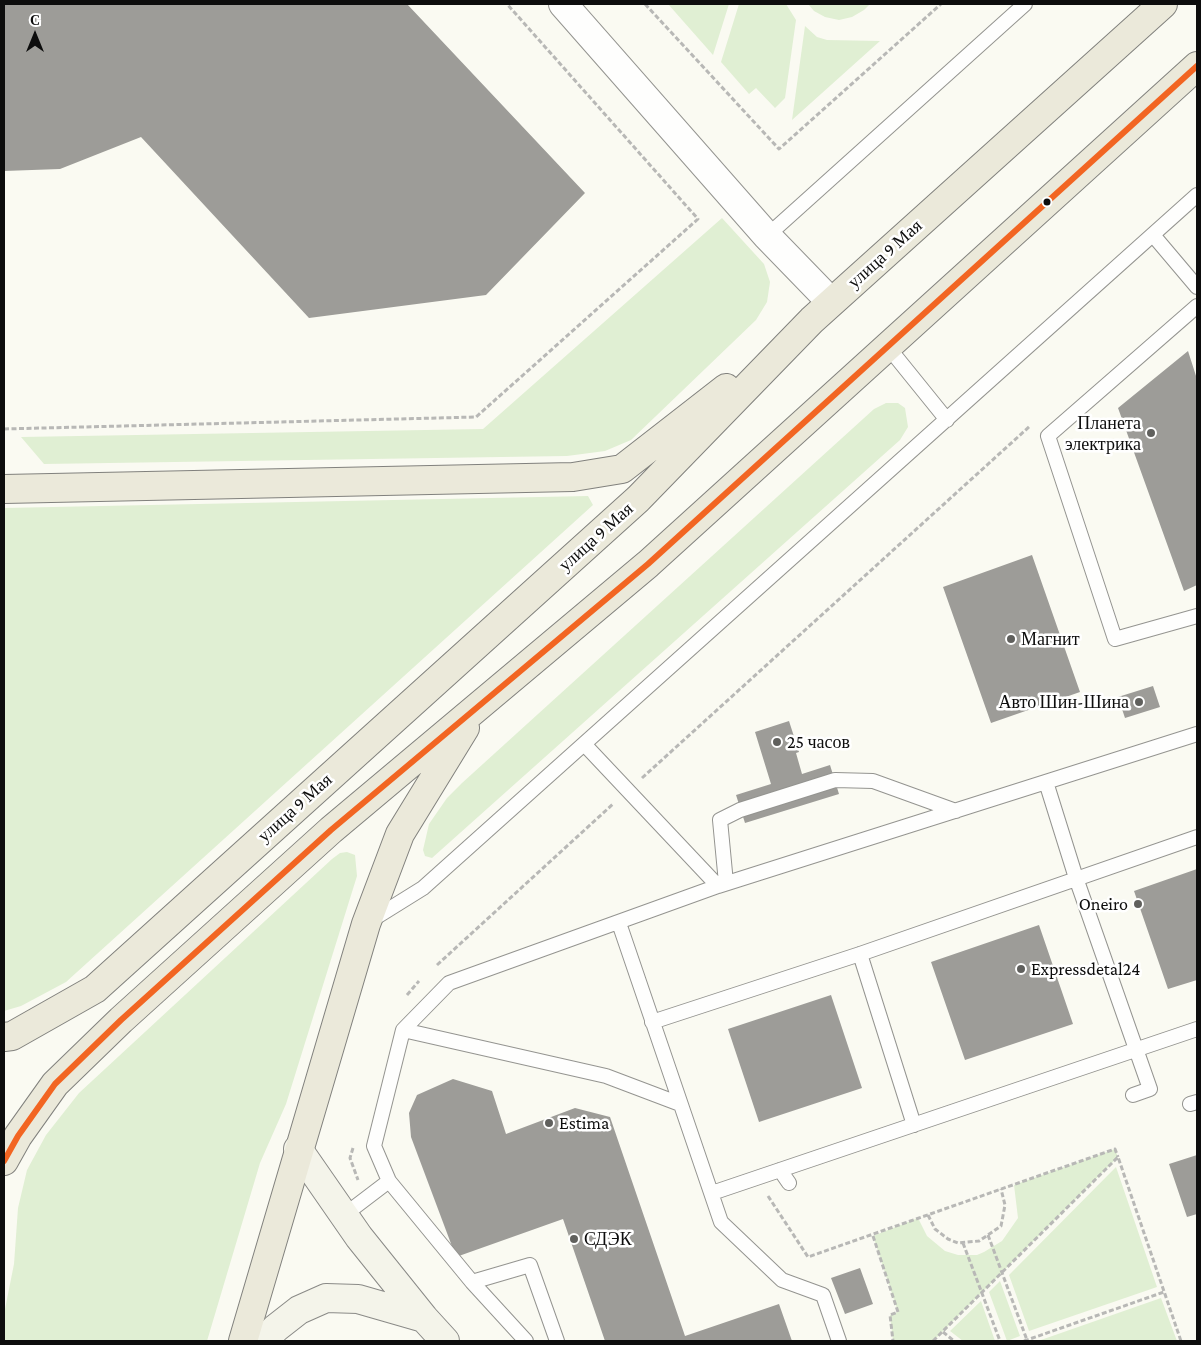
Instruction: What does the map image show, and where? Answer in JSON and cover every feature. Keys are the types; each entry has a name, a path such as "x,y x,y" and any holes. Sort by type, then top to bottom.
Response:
{"main road":[{"name":"улица 9 Мая","path":"4,1036 12,1036 95,988 638,499 812,320 1163,4"},
{"path":"4,1161 18,1136 55,1084 101,1039 331,830 648,564 1197,66"},
{"path":"4,489 573,477 622,469 812,320"},
{"path":"243,1341 298,1149 366,924 400,834 478,707"}],"street":[{"path":"563,4 767,236 832,302"},
{"path":"298,1149 343,1216 424,1318 445,1341"},
{"path":"263,1341 299,1310 326,1298 358,1299 424,1318"}],"lane":[{"path":"767,236 1025,4"},
{"path":"366,924 423,888 1197,195"},
{"path":"1153,235 1197,286"},
{"path":"1197,306 1048,436 1115,640 1197,616"},
{"path":"888,347 947,420"},
{"path":"526,1341 472,1282 389,1181 374,1146 403,1030 450,983 722,885 1197,734"},
{"path":"584,745 722,885"},
{"path":"722,885 720,820 740,810 806,789 835,780 873,781 956,811"},
{"path":"1046,782 1076,878 1150,1089 1133,1095"},
{"path":"652,1022 860,954 1197,837"},
{"path":"619,923 721,1222 782,1280 823,1295 839,1341"},
{"path":"860,954 914,1125"},
{"path":"712,1193 1197,1029"},
{"path":"403,1030 606,1076 680,1104"},
{"path":"780,1170 789,1183"},
{"path":"343,1216 389,1181"},
{"path":"472,1282 530,1266 557,1341"}],"path":[{"path":"4,429 476,417 698,219 507,4"},
{"path":"645,4 779,149 941,4"},
{"path":"432,969 1031,425"},
{"path":"405,997 425,976"},
{"path":"350,1158 355,1139"},
{"path":"756,1178 808,1257 873,1236 1115,1149 1181,1341"},
{"path":"933,1341 1118,1157"},
{"path":"928,1215 935,1229 948,1239 963,1243 979,1241 1001,1226 1005,1205 1001,1189"},
{"path":"988,1235 1003,1272 1026,1341 1164,1292"},
{"path":"873,1236 898,1312 890,1315 893,1341"},
{"path":"963,1243 1000,1341"},
{"path":"942,1332 954,1341"}],"green space":[{"path":"668,4 729,4 713,55"},
{"path":"739,4 786,4 796,20 785,98 775,108 756,88 749,94 721,62"},
{"path":"808,4 870,4 852,17 839,20 825,17 814,11"},
{"path":"805,26 817,37 827,40 880,41 792,120"},
{"path":"722,218 764,264 770,282 767,302 756,320 631,440 605,451 567,456 44,464 21,437 483,429"},
{"path":"886,403 898,403 905,408 908,427 900,440 432,858 425,856 423,850 429,824 447,798 462,783 874,409"},
{"path":"588,496 593,505 66,982 21,1006 4,1011 4,508"},
{"path":"347,852 355,855 357,876 286,1104 260,1163 207,1341 4,1341 4,1314 14,1264 18,1208 27,1170 46,1135 79,1093 332,859 340,853"},
{"path":"1115,1149 1118,1157 933,1341 893,1341 890,1315 898,1312 873,1236 918,1218 927,1236 945,1251 958,1255 977,1255 1002,1241 1018,1218 1014,1185"},
{"path":"1116,1167 1157,1287 1029,1331 1009,1275"},
{"path":"1000,1281 1020,1336 1007,1341 989,1292"},
{"path":"1161,1298 1177,1341 1038,1341"},
{"path":"981,1301 995,1341 963,1341 950,1331"}],"building":[{"path":"4,4 407,4 585,193 486,295 309,318 141,137 60,169 4,171"},
{"path":"1188,351 1197,379 1197,585 1184,591 1118,408"},
{"name":"Магнит","path":"1032,555 1080,692 991,723 943,587"},
{"name":"Авто Шин-Шина","path":"1153,686 1160,707 1125,718 1118,697"},
{"path":"789,721 799,752 796,753 802,774 830,765 839,794 745,823 736,795 771,784 755,732"},
{"path":"1197,869 1197,980 1168,989 1134,891"},
{"path":"1039,925 1073,1024 965,1060 931,962"},
{"path":"831,995 862,1088 759,1122 728,1029"},
{"path":"453,1079 492,1091 506,1134 575,1108 610,1117 685,1336 779,1304 792,1341 605,1341 563,1219 456,1257 411,1137 409,1113 417,1095"},
{"path":"1197,1155 1197,1214 1187,1217 1169,1164"},
{"path":"860,1268 873,1304 845,1314 831,1278"}],"transit line":[{"path":"4,1161 18,1136 55,1084 121,1020 331,830 648,564 1197,66"}],"place":[{"name":"Планета электрика","path":"1151,433"},
{"name":"Магнит","path":"1011,639"},
{"name":"Авто Шин-Шина","path":"1139,702"},
{"name":"25 часов","path":"777,742"},
{"name":"Oneiro","path":"1138,904"},
{"name":"Expressdetal24","path":"1021,969"},
{"name":"Estima","path":"549,1123"},
{"name":"СДЭК","path":"574,1239"}]}
